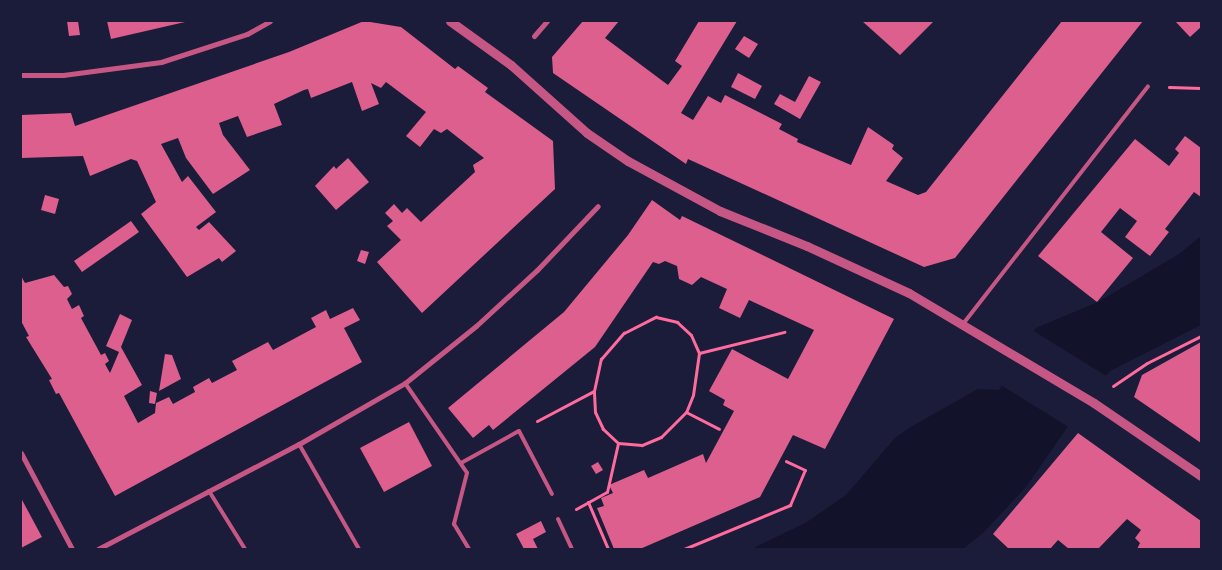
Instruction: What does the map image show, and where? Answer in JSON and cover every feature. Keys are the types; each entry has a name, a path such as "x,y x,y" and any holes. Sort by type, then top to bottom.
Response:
{"street":[{"path":"21,75 63,75 161,62 247,34 270,21"},
{"path":"450,21 511,65 587,132 671,187 860,270 964,324 1094,403 1201,476"},
{"path":"534,36 547,21"},
{"path":"98,549 299,444 406,383 530,276 598,206"},
{"path":"21,453 72,549"}],"lane":[{"path":"964,324 1148,86"},
{"path":"406,383 467,473 454,524 469,549"},
{"path":"460,463 519,431 552,494"},
{"path":"299,444 359,549"},
{"path":"209,491 245,549"},
{"path":"558,519 572,549"}],"path":[{"path":"1148,86 1201,88"},
{"path":"656,317 677,322 691,335 699,353 693,395 686,412 661,437 642,445 618,442 603,429 595,412 594,391 601,360 624,332 641,322 656,317"},
{"path":"699,353 784,332"},
{"path":"1094,403 1120,380 1201,336"},
{"path":"519,431 594,391"},
{"path":"686,412 719,429"},
{"path":"608,549 588,503 607,492 618,442"},
{"path":"684,549 790,505 805,470 786,461"}],"shaded area":[{"path":"1201,236 1201,325 1110,371 1091,393 1026,487 984,532 963,549 752,549 807,522 846,495 895,438 909,428 978,389 999,390 1036,328 1098,302 1179,254"}],"pier":[{"path":"1032,330 1108,377 1070,428 999,384"}],"building":[{"path":"67,21 78,21 80,35 69,36"},
{"path":"107,21 185,21 185,22 111,39"},
{"path":"364,21 401,27 455,69 458,66 488,88 485,92 553,141 555,189 422,313 377,262 401,240 387,226 393,221 385,213 394,204 402,213 407,208 421,222 475,172 473,165 484,158 447,129 441,133 434,129 420,147 406,136 426,112 386,82 381,88 371,83 379,104 362,111 352,82 311,98 308,89 304,90 274,104 282,125 247,137 238,116 219,123 223,135 250,170 213,194 186,158 178,138 161,144 182,182 188,176 216,212 196,227 199,230 209,222 236,251 222,262 219,258 187,277 141,214 156,202 137,161 131,159 90,176 83,156 21,158 21,115 71,113 75,126 289,52"},
{"path":"583,21 619,21 605,38 668,85 682,66 675,61 699,21 737,21 681,113 693,120 708,96 721,103 725,95 782,124 779,129 798,139 797,142 851,165 868,127 894,145 892,149 903,158 886,181 918,195 926,192 1062,21 1143,21 955,258 924,267 688,159 686,164 553,73 552,57"},
{"path":"862,21 934,21 900,55"},
{"path":"1175,21 1201,21 1201,27 1190,37"},
{"path":"744,36 758,44 749,58 735,49"},
{"path":"738,73 762,86 755,99 731,87"},
{"path":"809,76 821,82 800,119 774,104 780,94 795,102"},
{"path":"1185,136 1201,148 1201,197 1194,192 1165,229 1169,232 1150,256 1125,237 1137,221 1120,208 1101,232 1133,258 1097,302 1038,256 1135,139 1169,166 1179,153 1175,149"},
{"path":"348,158 369,182 336,210 315,186 334,166 336,169"},
{"path":"45,195 59,199 55,214 41,210"},
{"path":"652,200 680,220 682,216 894,319 825,449 793,435 760,497 640,549 614,549 597,508 604,506 601,498 613,493 609,485 644,470 648,478 703,454 706,463 734,411 723,405 725,400 709,391 732,349 788,379 814,330 749,300 740,318 719,308 727,289 701,277 692,285 679,279 677,266 665,261 659,264 653,262 595,347 493,430 489,425 473,438 448,408 564,312 628,235"},
{"path":"131,221 139,232 82,272 74,261"},
{"path":"361,250 369,252 365,264 357,261"},
{"path":"54,275 64,287 68,286 72,294 67,299 72,309 79,305 84,316 81,318 101,355 105,353 109,361 105,364 110,373 119,352 106,346 120,314 132,320 121,347 142,385 124,396 138,423 155,413 156,403 169,397 173,404 195,392 193,387 209,378 212,383 237,370 232,361 268,342 273,350 316,327 311,318 326,310 330,319 353,308 360,320 344,328 362,362 115,496 59,393 56,394 49,380 52,379 26,337 29,336 21,321 21,276 25,283"},
{"path":"1201,342 1201,443 1134,397 1142,375"},
{"path":"165,354 172,355 181,379 159,391"},
{"path":"150,391 157,393 155,404 149,403"},
{"path":"409,422 432,466 384,492 360,448"},
{"path":"1078,433 1201,521 1201,549 1137,549 1140,543 1135,538 1141,530 1127,519 1098,549 1069,549 1058,540 1050,549 1009,549 993,534"},
{"path":"598,462 603,470 596,474 591,466"},
{"path":"21,498 42,537 21,548"},
{"path":"541,521 546,532 533,539 538,549 524,549 516,534"}]}
